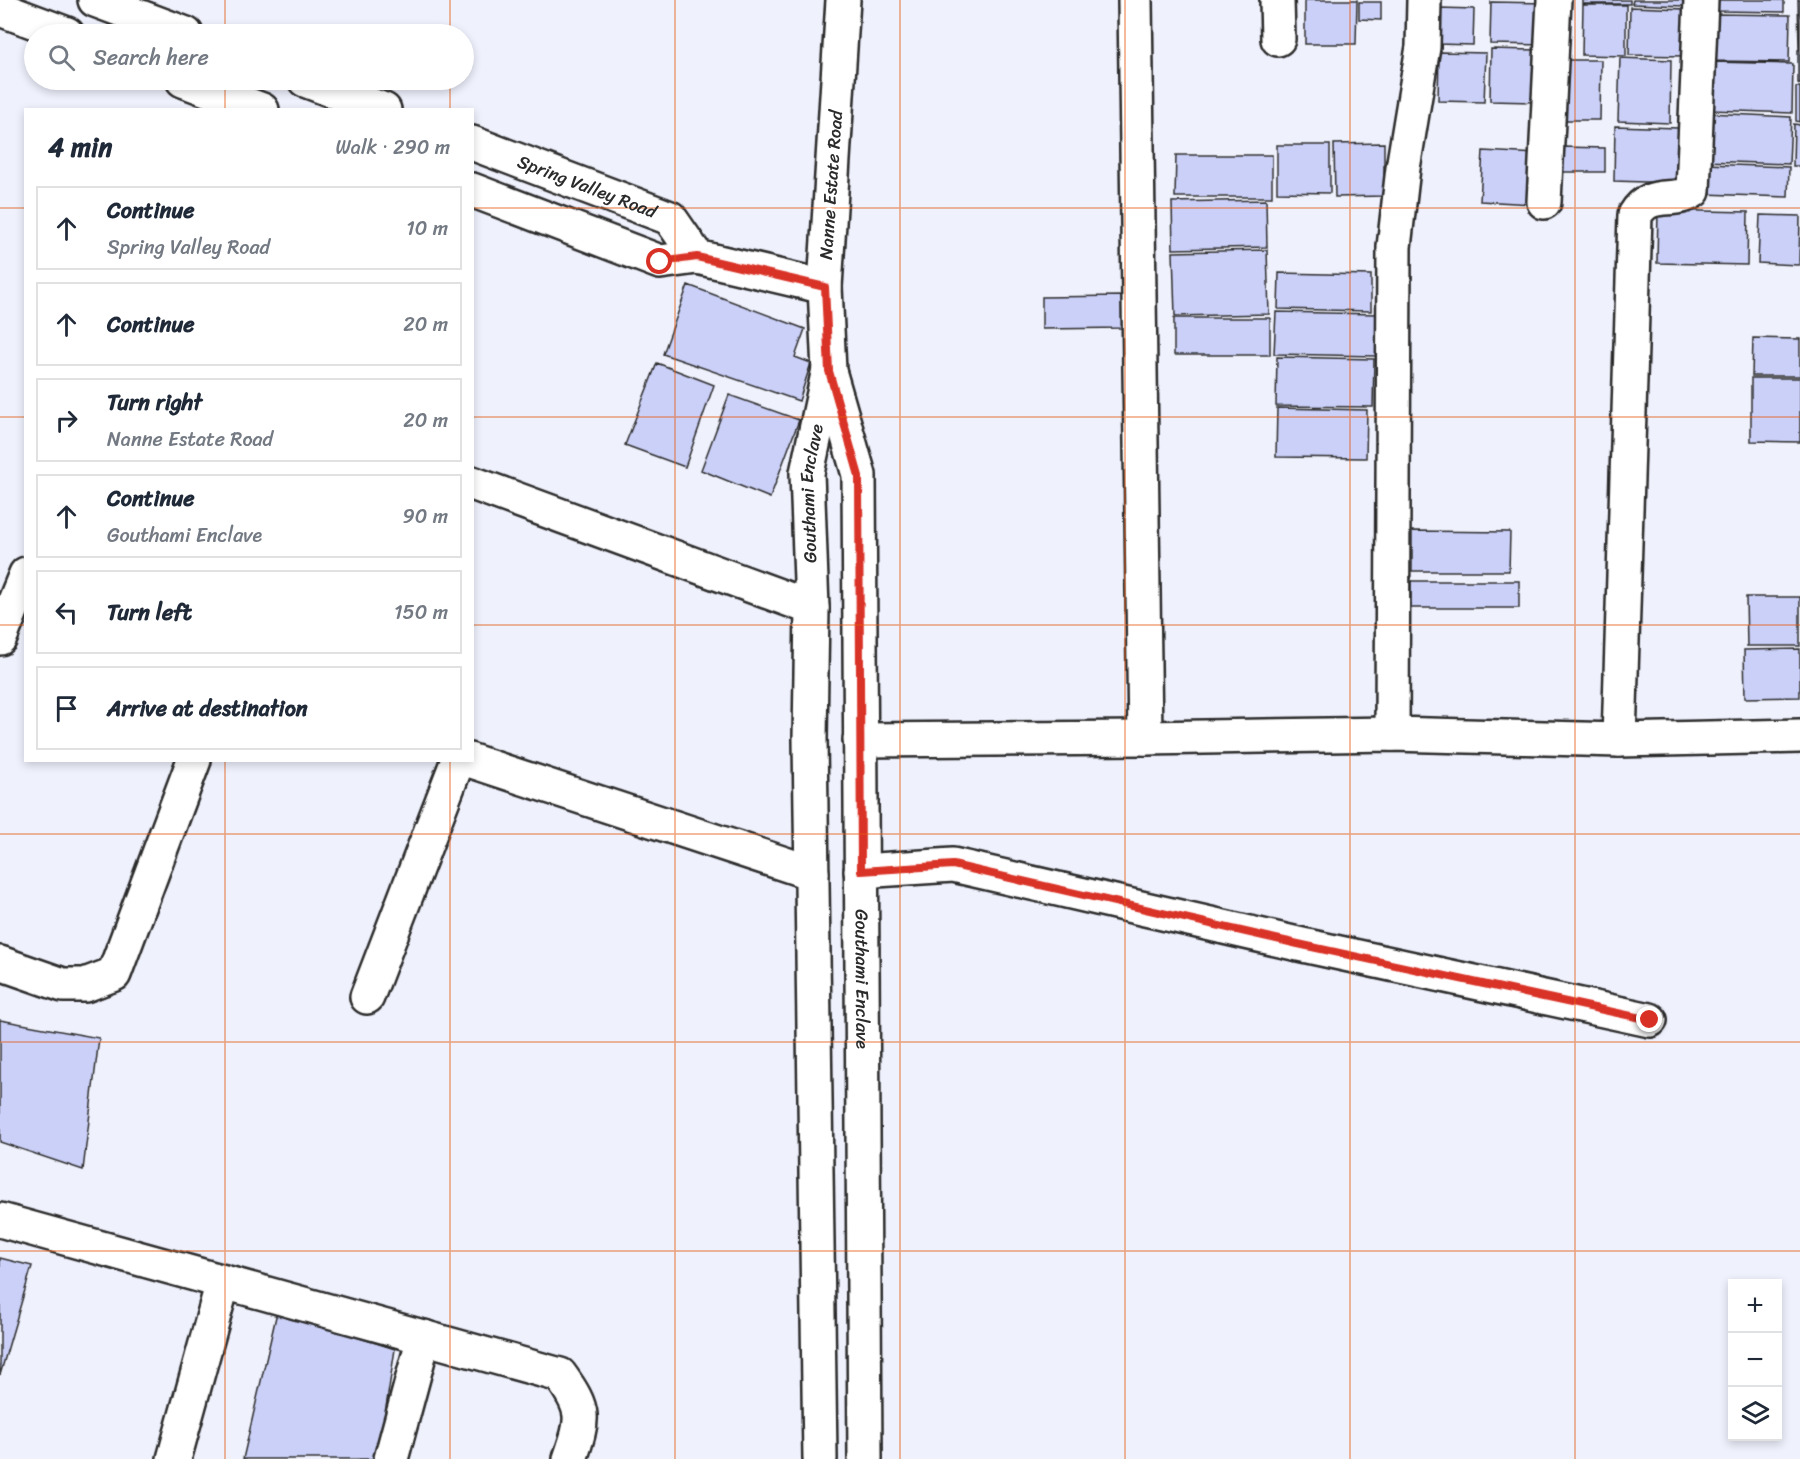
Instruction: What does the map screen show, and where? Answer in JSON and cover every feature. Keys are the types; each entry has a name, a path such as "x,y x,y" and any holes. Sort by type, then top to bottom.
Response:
{"street":[{"path":"95,0 159,24"},
{"name":"Nanne Estate Road","path":"829,371 825,287 843,0"},
{"path":"1135,0 1145,738"},
{"path":"1277,0 1278,39"},
{"path":"1392,734 1394,247 1403,168 1423,47 1424,0"},
{"path":"1544,202 1554,0"},
{"path":"1619,740 1635,214 1641,204 1651,199 1688,195 1693,191 1701,0"},
{"path":"0,9 40,24"},
{"path":"331,90 379,108"},
{"path":"197,93 254,108"},
{"name":"Spring Valley Road","path":"474,144 670,218 697,257"},
{"path":"474,191 660,262 697,257 825,287"},
{"name":"Gouthami Enclave","path":"820,1459 810,739 812,608 807,473 829,371"},
{"name":"Gouthami Enclave","path":"829,371 859,476 865,1459"},
{"path":"474,484 812,608"},
{"path":"0,638 24,583"},
{"path":"860,740 1392,734 1619,740 1800,736"},
{"path":"474,761 812,873"},
{"path":"0,963 63,985 85,985 114,974 193,762"},
{"path":"367,997 457,762"},
{"path":"861,871 953,865 1286,941 1650,1020"},
{"path":"0,1220 560,1375 576,1397 581,1424 570,1459"},
{"path":"174,1459 223,1282"},
{"path":"391,1459 424,1337"}],"building":[{"path":"1305,0 1357,0 1356,44 1305,44"},
{"path":"1583,0 1630,0 1630,4 1583,4"},
{"path":"1633,0 1684,0 1684,6 1632,4"},
{"path":"1718,0 1784,0 1784,12 1718,11"},
{"path":"1798,0 1800,0 1800,49 1799,49"},
{"path":"1359,2 1381,2 1381,20 1359,19"},
{"path":"1491,2 1549,3 1548,45 1490,44"},
{"path":"1583,5 1626,5 1626,56 1582,55"},
{"path":"1630,7 1685,9 1684,56 1629,55"},
{"path":"1440,8 1474,9 1473,45 1438,44"},
{"path":"1715,14 1790,15 1789,62 1714,61"},
{"path":"1491,49 1537,50 1535,102 1490,101"},
{"path":"1798,50 1800,50 1800,84 1798,83"},
{"path":"1439,52 1486,53 1484,102 1438,101"},
{"path":"1620,58 1671,60 1670,123 1618,121"},
{"path":"1566,60 1601,60 1600,120 1566,120"},
{"path":"1712,62 1793,64 1792,113 1711,110"},
{"path":"1796,87 1800,87 1800,122 1796,121"},
{"path":"1707,113 1791,117 1789,164 1705,161"},
{"path":"1794,124 1800,125 1800,166 1793,166"},
{"path":"1615,126 1678,128 1677,183 1614,181"},
{"path":"1384,143 1384,196 1335,197 1334,144"},
{"path":"1277,145 1330,145 1330,193 1277,192"},
{"path":"1561,147 1605,148 1605,172 1561,172"},
{"path":"1483,151 1537,154 1534,204 1480,201"},
{"path":"1176,155 1272,155 1272,197 1175,197"},
{"path":"1705,164 1789,167 1788,197 1704,194"},
{"path":"1266,200 1267,247 1173,249 1172,202"},
{"path":"1658,210 1748,212 1747,265 1657,263"},
{"path":"1760,215 1800,216 1799,265 1758,263"},
{"path":"1267,250 1269,314 1175,316 1173,252"},
{"path":"1279,273 1371,275 1371,311 1278,309"},
{"path":"688,285 805,329 795,357 811,363 799,401 663,354"},
{"path":"1123,296 1123,328 1042,329 1042,297"},
{"path":"1276,312 1377,314 1376,356 1274,354"},
{"path":"1174,318 1270,318 1270,355 1174,355"},
{"path":"1753,338 1800,339 1800,376 1752,376"},
{"path":"1277,357 1374,359 1373,407 1276,406"},
{"path":"657,363 714,385 685,467 625,445"},
{"path":"1751,378 1800,378 1800,442 1751,441"},
{"path":"729,395 799,420 770,498 701,470"},
{"path":"1277,408 1367,410 1366,458 1276,457"},
{"path":"1412,531 1510,532 1509,571 1412,571"},
{"path":"1411,581 1519,581 1519,608 1411,608"},
{"path":"1746,597 1800,597 1800,646 1747,646"},
{"path":"1800,649 1800,697 1745,698 1744,650"},
{"path":"0,1020 99,1038 83,1170 0,1142"},
{"path":"0,1258 32,1266 0,1375"},
{"path":"277,1312 395,1349 378,1459 243,1459"}],"route":[{"path":"660,262 697,257 825,287 829,371 859,476 861,871 953,865 1298,944 1650,1020"}]}
